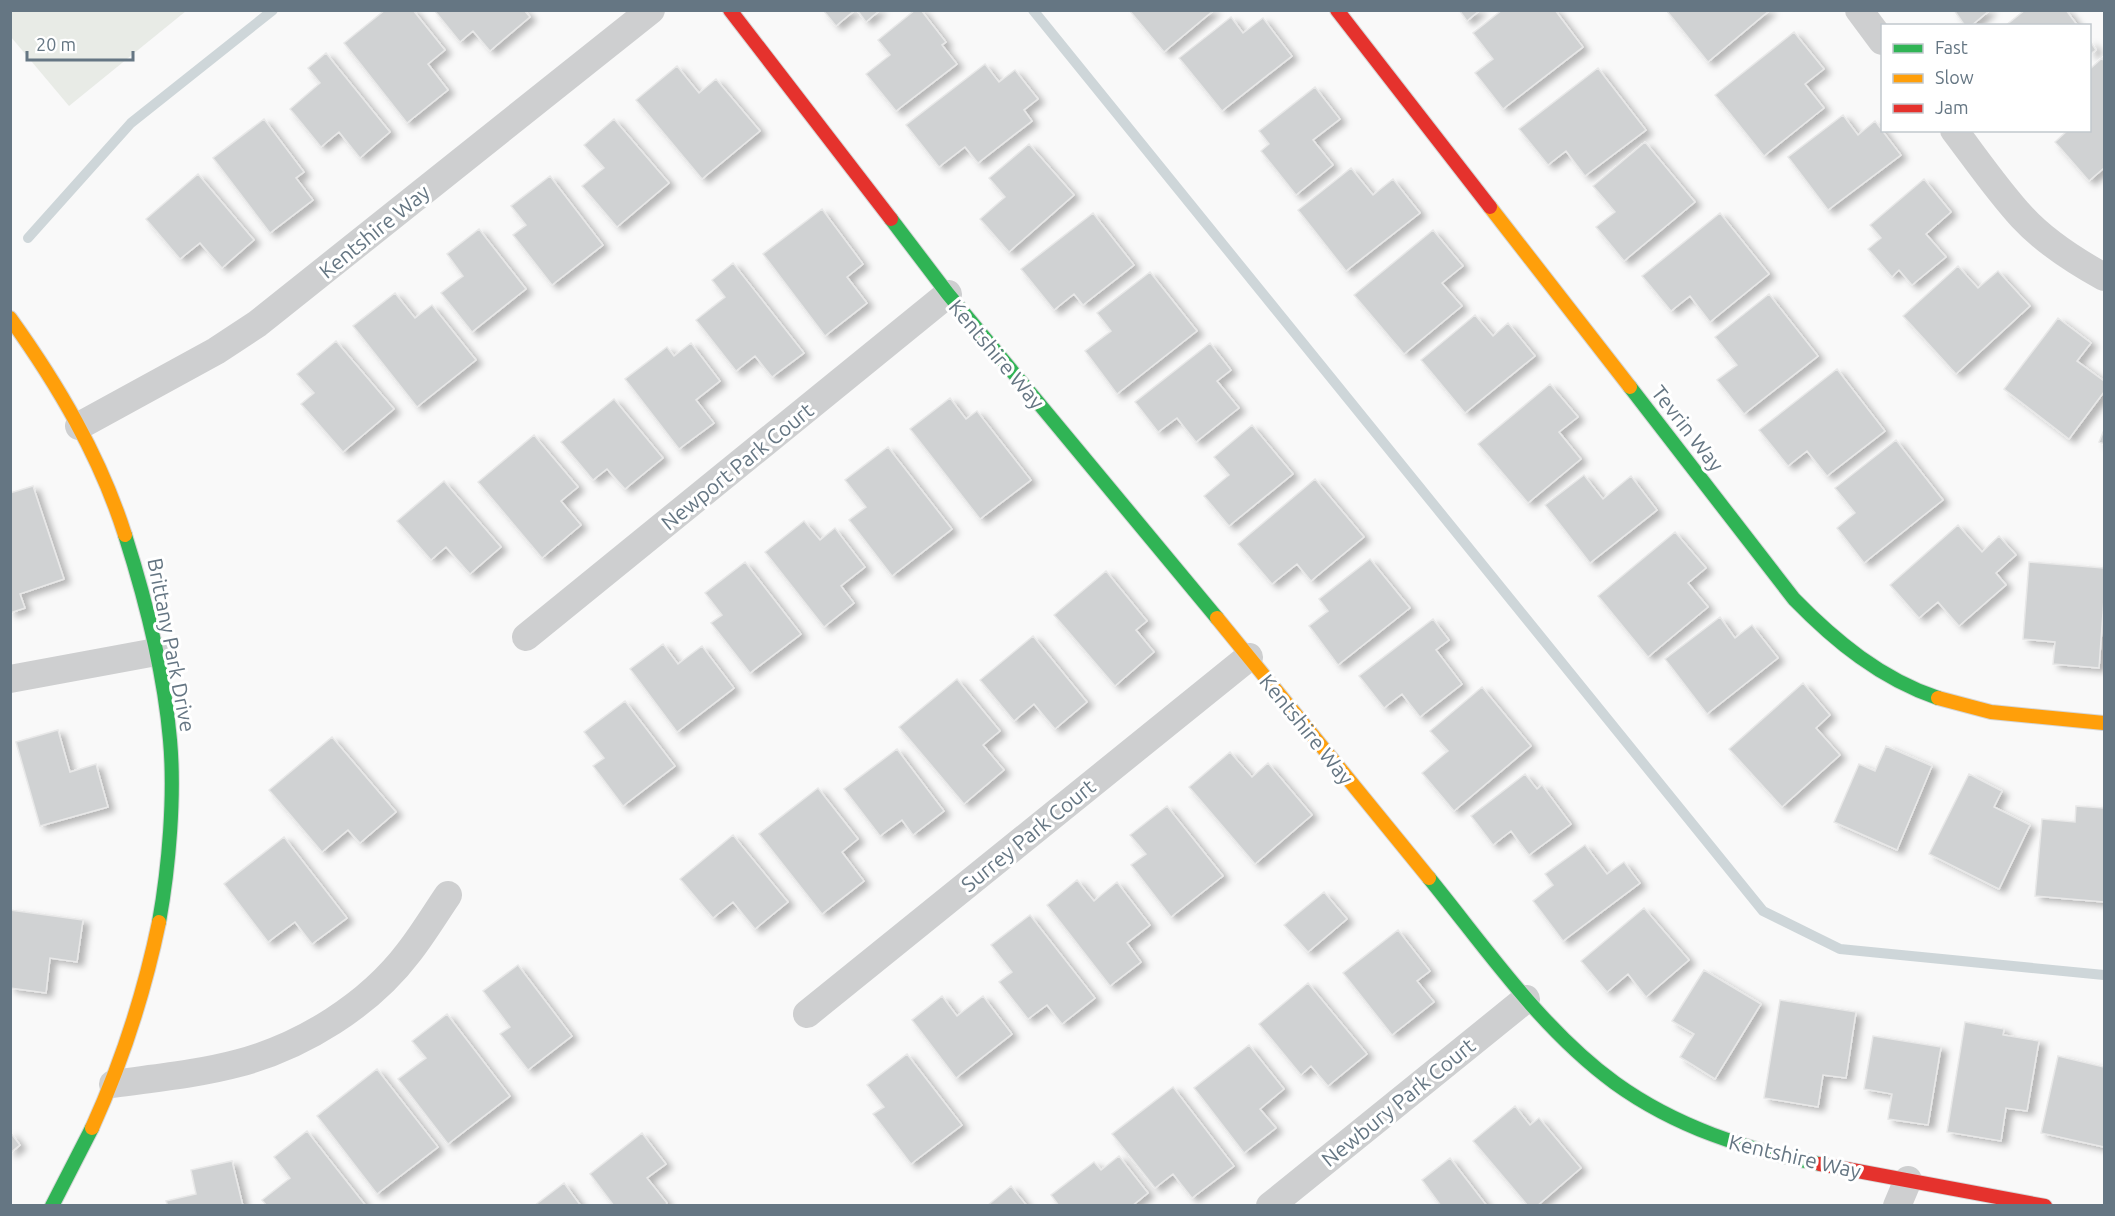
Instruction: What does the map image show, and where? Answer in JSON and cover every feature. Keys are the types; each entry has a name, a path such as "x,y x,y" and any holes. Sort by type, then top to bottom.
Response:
{"street":[{"name":"Kentshire Way","path":"79,426 216,351 257,324 651,10"},
{"name":"Kentshire Way","path":"730,10 948,294 1249,657 1526,999 1584,1058 1615,1083 1683,1122 1719,1138 1756,1150 1903,1193 2045,1206"},
{"name":"Tevrin Way","path":"1337,10 1794,599 1821,627 1851,653 1883,674 1918,691 1955,704 1993,712 2104,723"},
{"path":"1858,10 1881,40"},
{"path":"1956,132 2023,218 2053,244 2104,277"},
{"name":"Newport Park Court","path":"526,638 948,294"},
{"name":"Brittany Park Drive","path":"10,318 48,371 79,426 105,479 125,531 146,602 171,751 169,838 157,932 140,1004 113,1084 78,1160 52,1206"},
{"path":"10,679 156,652"},
{"name":"Surrey Park Court","path":"807,1014 1249,657"},
{"path":"113,1084 240,1063 278,1050 315,1032 349,1009 381,983 408,953 448,895"},
{"name":"Newbury Park Court","path":"1270,1206 1526,999"}],"shaded area":[{"path":"10,11 186,11 69,106 11,37"}],"building":[{"path":"385,10 413,10 445,50 428,64 448,90 407,123 344,43"},
{"path":"434,10 524,10 530,17 490,51 473,31 460,42"},
{"path":"823,10 855,10 836,26"},
{"path":"857,10 880,10 866,22"},
{"path":"915,10 921,10 946,42 942,45 957,64 896,111 866,74 890,55 878,40"},
{"path":"1129,10 1214,10 1164,52"},
{"path":"1459,10 1480,10 1467,21"},
{"path":"1502,10 1555,10 1583,47 1503,109 1475,73 1493,59 1473,33"},
{"path":"1666,10 1770,10 1708,62"},
{"path":"1954,10 1990,10 1973,24 1964,24"},
{"path":"2025,10 2066,10 2076,24 2008,24"},
{"path":"1231,17 1243,33 1263,18 1292,56 1222,111 1179,58"},
{"path":"1794,32 1824,69 1805,84 1824,108 1764,156 1715,95"},
{"path":"2091,42 2096,50 2091,53"},
{"path":"326,53 390,132 360,158 339,132 321,147 290,109 320,83 308,68"},
{"path":"2102,58 2104,61 2104,168 2089,181 2055,142 2066,132 2091,132 2091,68"},
{"path":"985,64 999,82 1015,70 1038,99 1024,110 1032,121 978,163 965,147 939,167 906,125"},
{"path":"677,66 699,93 716,79 760,131 702,179 636,100"},
{"path":"1598,68 1646,130 1585,176 1566,151 1548,165 1519,129"},
{"path":"1315,87 1340,119 1313,140 1333,165 1296,195 1261,151 1269,144 1259,131"},
{"path":"1843,115 1858,135 1875,121 1881,132 1883,132 1901,155 1828,210 1788,157"},
{"path":"264,119 304,172 296,178 313,200 270,233 213,158"},
{"path":"614,119 669,183 617,227 582,186 604,168 584,145"},
{"path":"1645,142 1695,202 1624,261 1596,227 1615,212 1593,186"},
{"path":"1029,144 1074,195 1009,252 980,219 1005,197 989,178"},
{"path":"1351,168 1373,195 1393,179 1420,213 1346,271 1298,210"},
{"path":"198,174 254,240 222,268 200,243 180,259 146,219"},
{"path":"550,176 603,245 552,285 513,235 526,225 511,206"},
{"path":"1924,179 1951,212 1926,234 1946,257 1912,285 1899,270 1892,277 1868,249 1881,238 1870,225"},
{"path":"822,209 863,264 847,277 867,303 825,336 763,254"},
{"path":"1093,213 1134,265 1083,305 1074,294 1054,310 1021,269"},
{"path":"1720,213 1769,274 1710,322 1690,296 1671,311 1642,276"},
{"path":"479,229 526,289 472,332 441,293 463,276 447,254"},
{"path":"1433,230 1463,266 1442,283 1462,306 1404,354 1354,295"},
{"path":"733,263 804,353 772,377 755,356 736,371 696,320 725,297 712,280"},
{"path":"1958,266 1978,288 1998,271 2030,306 1956,374 1903,316"},
{"path":"1150,272 1197,331 1117,394 1085,351 1111,331 1097,313"},
{"path":"395,293 415,318 432,305 476,360 417,407 353,326"},
{"path":"1769,294 1818,356 1744,414 1717,380 1737,365 1715,337"},
{"path":"1475,315 1493,336 1508,323 1535,356 1465,413 1421,360"},
{"path":"2058,318 2091,343 2077,361 2104,381 2104,392 2069,439 2004,389"},
{"path":"336,341 394,409 343,452 301,404 314,393 297,374"},
{"path":"691,343 720,381 696,400 714,423 679,449 625,379 667,347 674,356"},
{"path":"1210,343 1231,370 1217,381 1239,408 1196,442 1177,418 1158,432 1135,402"},
{"path":"1837,369 1885,431 1827,476 1807,451 1788,466 1759,430"},
{"path":"1550,384 1578,417 1559,432 1581,459 1528,503 1478,444"},
{"path":"950,398 966,419 977,411 1031,480 980,519 910,429"},
{"path":"614,399 663,458 625,489 607,469 593,480 561,442"},
{"path":"1252,425 1293,474 1229,526 1204,496 1229,475 1214,457"},
{"path":"2104,430 2104,444 2099,442"},
{"path":"534,435 578,487 561,501 581,525 542,558 478,482"},
{"path":"1896,440 1943,500 1864,563 1837,528 1855,513 1835,488"},
{"path":"888,447 952,529 892,576 849,520 866,507 845,480"},
{"path":"1584,475 1603,499 1631,476 1657,510 1590,563 1545,505"},
{"path":"1315,479 1364,537 1311,581 1297,564 1272,584 1238,544"},
{"path":"444,481 501,547 470,574 446,547 431,560 397,521"},
{"path":"33,486 64,579 20,594 25,608 10,613 10,493"},
{"path":"804,521 820,540 835,528 865,567 841,586 854,603 824,627 765,552"},
{"path":"1958,525 1982,552 1999,536 2016,555 1996,573 2006,585 1959,626 1938,602 1919,618 1890,585"},
{"path":"1675,532 1706,568 1688,583 1708,607 1648,657 1598,596"},
{"path":"1370,559 1410,608 1338,665 1309,626 1328,611 1319,599"},
{"path":"745,562 801,634 750,673 711,623 722,615 705,593"},
{"path":"2029,562 2104,568 2099,668 2053,664 2055,642 2023,639"},
{"path":"1106,571 1147,621 1136,630 1154,652 1115,686 1054,615"},
{"path":"1720,617 1735,638 1752,625 1778,658 1707,714 1665,659"},
{"path":"1433,619 1449,640 1436,650 1462,684 1420,717 1402,694 1384,708 1359,676"},
{"path":"1033,636 1087,702 1055,729 1034,704 1014,721 980,680"},
{"path":"663,644 678,664 702,646 734,688 677,732 630,669"},
{"path":"957,679 1000,731 983,745 1004,770 964,804 899,727"},
{"path":"1803,683 1830,715 1816,728 1840,755 1782,807 1729,749"},
{"path":"1482,687 1531,746 1454,811 1422,773 1448,751 1430,731"},
{"path":"625,701 675,766 623,806 593,766 604,758 584,732"},
{"path":"58,730 70,772 96,764 108,807 40,826 16,742"},
{"path":"332,737 396,812 360,843 348,830 322,852 269,790"},
{"path":"1886,746 1932,766 1897,850 1834,822 1859,764 1875,771"},
{"path":"897,749 944,811 913,835 902,820 880,836 844,789"},
{"path":"1230,752 1252,777 1268,763 1312,815 1255,864 1189,787"},
{"path":"1525,774 1537,789 1542,785 1571,824 1529,855 1511,831 1493,845 1471,816"},
{"path":"1969,774 2002,791 1994,807 2030,825 1999,889 1929,854"},
{"path":"818,788 858,839 842,852 864,881 822,914 759,834"},
{"path":"1167,806 1223,876 1171,917 1131,865 1146,854 1130,835"},
{"path":"2076,806 2104,808 2104,902 2035,896 2042,819 2075,822"},
{"path":"733,835 788,902 755,929 733,902 713,918 680,879"},
{"path":"284,837 347,918 312,944 295,922 268,942 224,884"},
{"path":"1585,845 1607,874 1624,862 1640,883 1563,941 1533,901 1553,885 1545,874"},
{"path":"1077,880 1094,901 1117,882 1150,925 1127,943 1141,962 1110,986 1047,905"},
{"path":"1324,892 1347,919 1308,952 1284,925"},
{"path":"1644,908 1689,960 1646,997 1628,974 1607,992 1581,961"},
{"path":"10,910 83,920 77,962 50,958 46,993 10,988"},
{"path":"1030,915 1095,998 1062,1024 1047,1005 1028,1019 999,982 1012,972 991,945"},
{"path":"1398,930 1430,971 1417,981 1434,1002 1392,1035 1343,973"},
{"path":"518,965 572,1036 528,1070 500,1034 510,1027 483,991"},
{"path":"1704,970 1761,1004 1715,1079 1680,1057 1694,1034 1672,1021"},
{"path":"1308,983 1367,1054 1328,1086 1311,1066 1301,1075 1259,1024"},
{"path":"942,996 957,1016 983,996 1012,1034 956,1078 912,1020"},
{"path":"1780,1000 1856,1012 1846,1078 1823,1075 1818,1107 1764,1098"},
{"path":"447,1014 510,1096 448,1144 398,1079 426,1058 412,1041"},
{"path":"1965,1022 2004,1029 2003,1035 2039,1041 2027,1111 2006,1108 2001,1141 1947,1132"},
{"path":"1873,1036 1941,1047 1928,1125 1888,1119 1892,1094 1864,1089"},
{"path":"1249,1045 1284,1089 1260,1109 1276,1128 1244,1153 1194,1088"},
{"path":"907,1054 962,1125 911,1164 873,1114 884,1107 867,1085"},
{"path":"2058,1056 2104,1067 2104,1147 2041,1133"},
{"path":"377,1069 438,1147 377,1194 317,1116"},
{"path":"1173,1087 1234,1166 1192,1198 1173,1174 1155,1188 1112,1134"},
{"path":"1515,1106 1530,1125 1539,1118 1581,1168 1537,1206 1528,1206 1473,1141"},
{"path":"307,1131 366,1206 267,1206 262,1200 290,1178 274,1157"},
{"path":"10,1132 20,1145 10,1153"},
{"path":"642,1133 666,1164 647,1178 667,1203 665,1206 614,1206 590,1174"},
{"path":"1119,1156 1148,1193 1132,1206 1059,1206 1051,1195 1094,1162 1101,1170"},
{"path":"1450,1158 1487,1206 1441,1206 1422,1180"},
{"path":"232,1161 243,1206 168,1206 166,1201 196,1194 191,1170"},
{"path":"564,1183 581,1206 534,1206"},
{"path":"1011,1186 1027,1206 987,1206"}],"waterway":[{"path":"28,238 131,123 273,10"},
{"path":"1033,10 1763,911 1840,949 2104,975"}],"traffic: fast":[{"path":"891,219 948,294 1217,618"},
{"path":"1630,387 1794,599 1826,630 1860,657 1897,680 1938,698"},
{"path":"125,535 153,636 170,740 172,784 170,831 159,922"},
{"path":"1429,878 1539,1013 1588,1062 1615,1083 1662,1112 1713,1135 1766,1152 1820,1164"},
{"path":"52,1206 92,1128"}],"traffic: slow":[{"path":"1490,207 1630,387"},
{"path":"10,318 45,369 76,422 103,477 125,535"},
{"path":"1217,618 1429,878"},
{"path":"1938,698 1991,712 2104,723"},
{"path":"92,1128 131,1027 159,922"}],"traffic: jam":[{"path":"730,10 891,219"},
{"path":"1337,10 1490,207"},
{"path":"1820,1164 2045,1206"}]}
